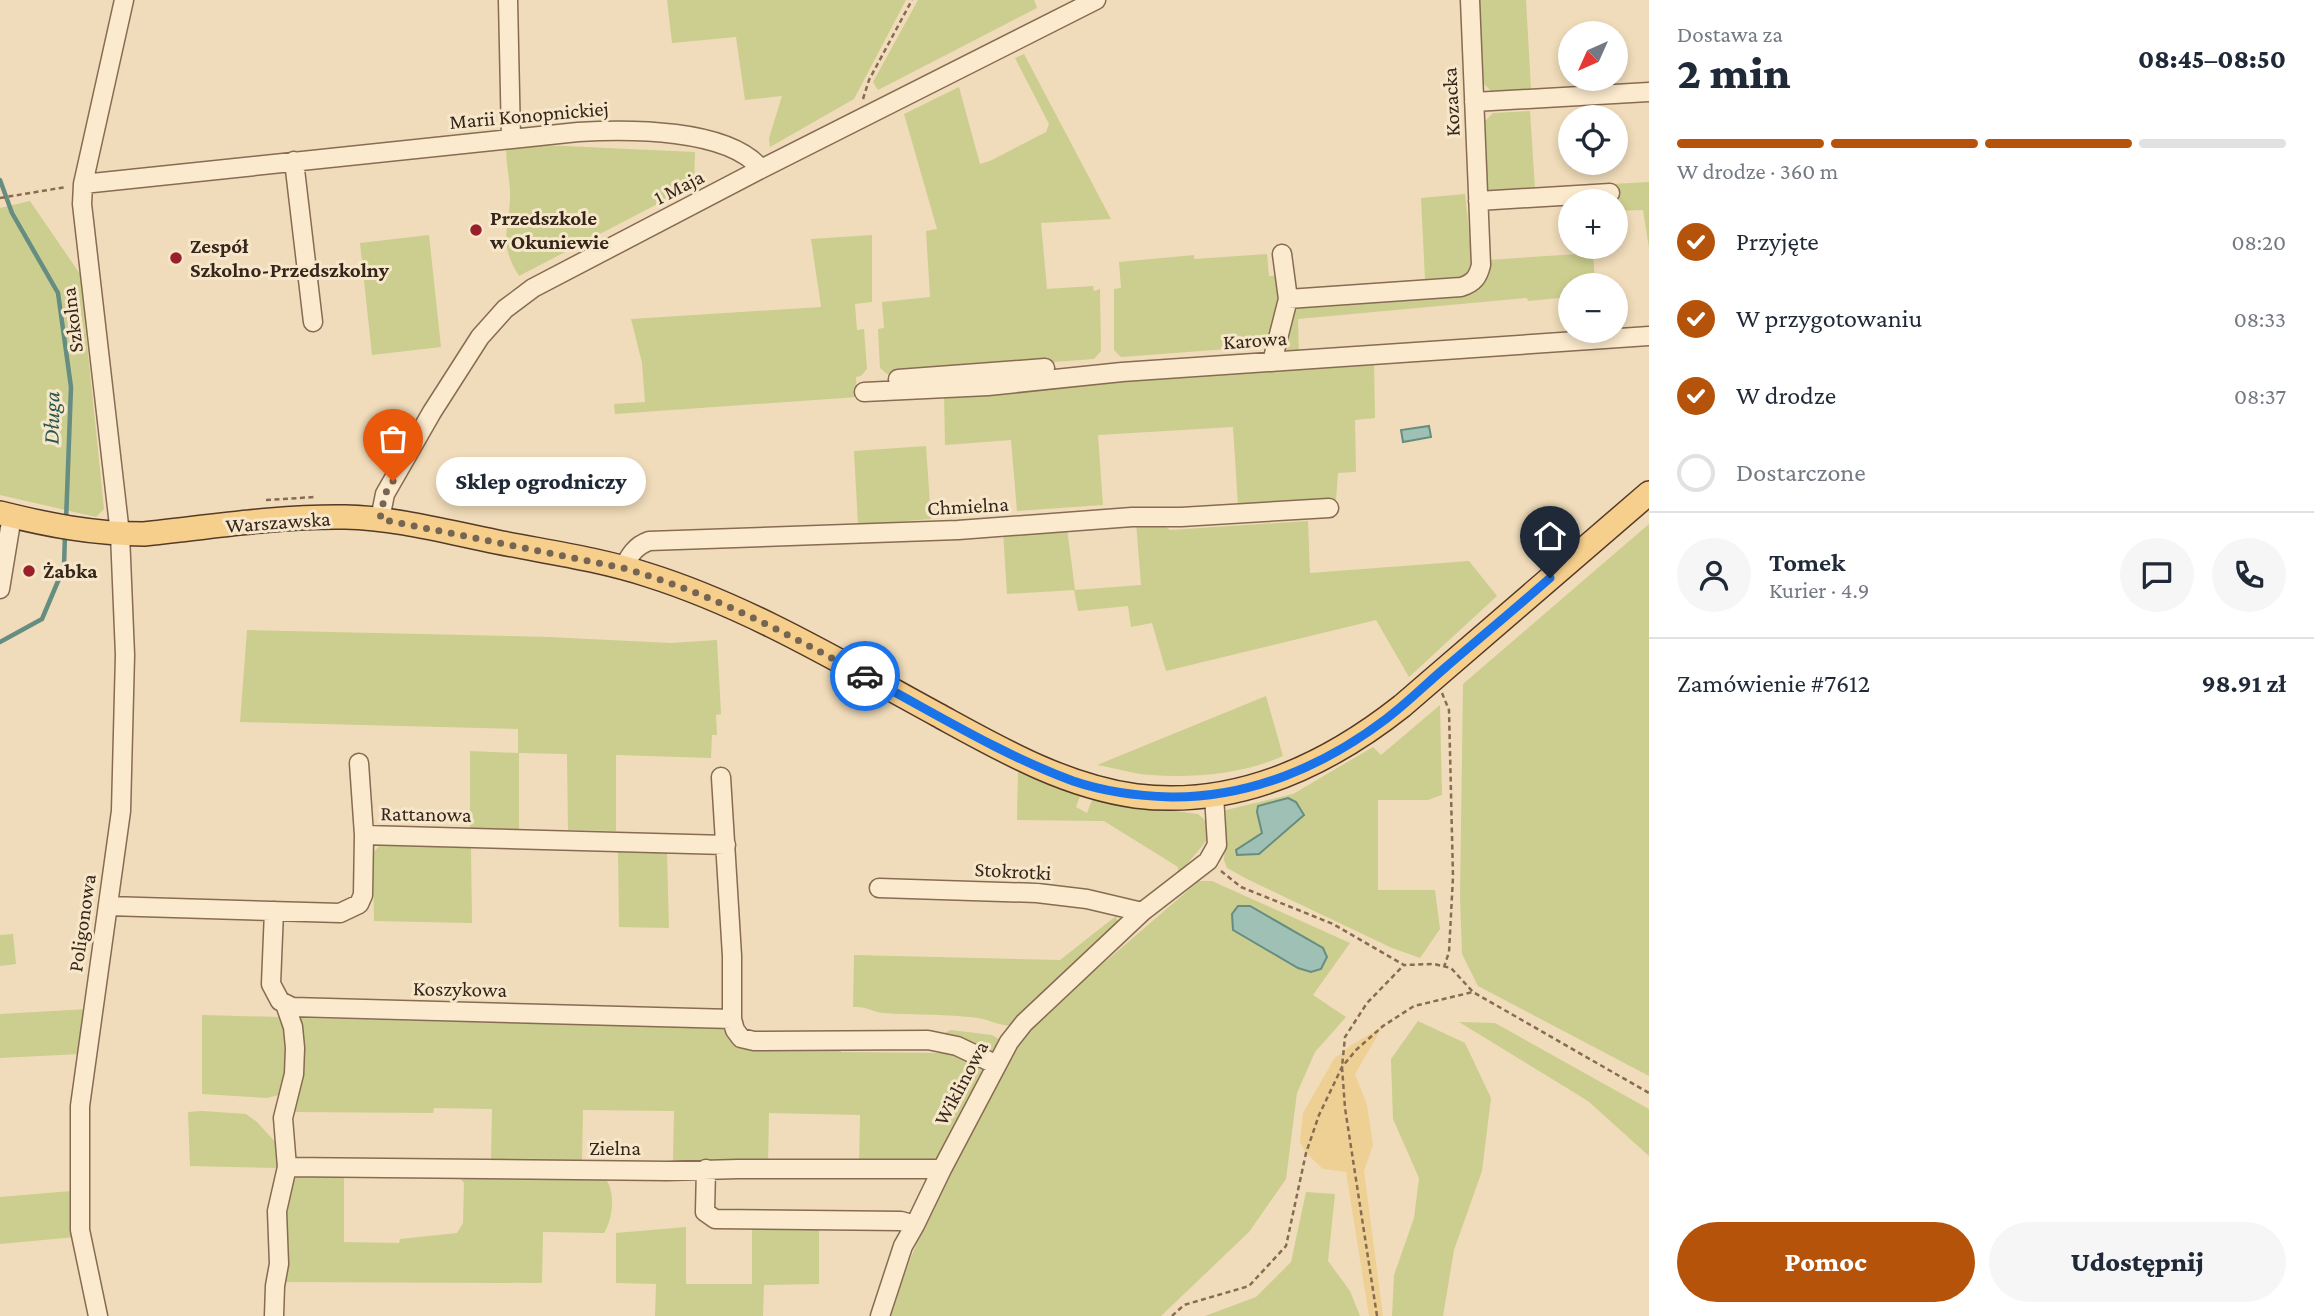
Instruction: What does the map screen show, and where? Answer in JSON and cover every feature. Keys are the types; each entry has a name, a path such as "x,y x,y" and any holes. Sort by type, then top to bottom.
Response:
{"main road":[{"name":"Warszawska","path":"6,515 52,526 120,534 144,534 287,518 380,519 623,568 677,585 743,611 988,742 1074,781 1137,796 1186,797 1214,795 1262,785 1310,765 1365,734 1402,706 1649,493"}],"street":[{"name":"Szkolna","path":"120,534 82,204 83,184 124,0"},
{"path":"508,0 511,139"},
{"name":"1 Maja","path":"380,519 385,494 432,412 480,337 505,309 533,288 761,169 1096,0"},
{"name":"Kozacka","path":"1288,299 1461,287 1471,284 1479,273 1481,265 1470,0"},
{"path":"1474,102 1649,92"},
{"name":"Marii Konopnickiej","path":"83,184 627,129 676,133 714,142 753,159 761,169"},
{"path":"293,161 313,322"},
{"path":"1478,201 1558,196"},
{"path":"1274,356 1288,299 1282,254"},
{"name":"Karowa","path":"869,386 988,386 1274,356 1649,336"},
{"name":"Chmielna","path":"623,568 629,555 639,544 649,541 958,530 1132,517 1181,517 1329,508"},
{"path":"0,589 6,515"},
{"name":"Poligonowa","path":"98,1316 80,1230 80,1106 121,811 125,655 120,534"},
{"path":"359,763 364,835"},
{"path":"721,777 732,956 732,1019 741,1038 754,1041 928,1040 957,1046 997,1065"},
{"path":"1208,861 1217,845 1214,795"},
{"name":"Rattanowa","path":"108,905 340,913 359,904 363,895 364,835 726,845"},
{"name":"Wiklinowa","path":"880,1316 903,1245 1009,1042 1024,1023 1142,912 1208,861"},
{"name":"Stokrotki","path":"879,888 1037,893 1087,899 1142,912"},
{"path":"274,911 271,984 280,1001 285,1003 293,1027 295,1048 294,1074 283,1118 287,1167 277,1211 279,1264 274,1316"},
{"name":"Koszykowa","path":"285,1003 292,1007 307,1008 732,1019"},
{"name":"Zielna","path":"287,1167 527,1171 942,1168"},
{"path":"706,1169 705,1212 715,1219 901,1221 915,1225"}],"path":[{"path":"868,116 863,100 864,90 912,0"},
{"path":"0,198 83,184"},
{"path":"1432,680 1443,694 1449,710 1453,877 1449,952 1444,967"},
{"path":"1208,861 1241,887 1333,924 1404,965 1434,964 1451,968 1473,992 1649,1093"},
{"path":"1377,1316 1345,1108 1342,1067 1345,1037 1367,1003 1404,965"},
{"path":"1172,1316 1184,1305 1249,1286 1286,1246 1306,1153 1319,1115 1342,1067 1356,1050 1382,1026 1413,1006 1473,992"}],"green space":[{"path":"667,0 906,0 854,99 770,147 769,138 782,96 745,100 736,37 672,43"},
{"path":"918,0 1034,0 1037,8 878,90 873,82"},
{"path":"1480,0 1526,0 1531,89 1491,91 1483,83"},
{"path":"1024,54 1111,219 1041,223 1047,289 1093,286 1094,291 1100,289 1101,351 1094,359 887,374 880,368 878,329 884,328 882,302 930,297 926,231 937,229 904,114 959,87 980,164 990,161 1046,132 1049,124 1015,58"},
{"path":"1530,111 1535,189 1486,193 1484,122 1493,113"},
{"path":"542,145 695,152 694,185 519,276 507,247 510,194 506,149"},
{"path":"1649,182 1649,248 1643,210 1628,211 1628,189 1613,189 1613,184"},
{"path":"1465,194 1473,269 1467,277 1425,279 1421,198"},
{"path":"30,201 80,274 104,509 96,517 0,495 0,208"},
{"path":"429,235 441,347 372,355 360,243"},
{"path":"872,235 872,302 855,304 857,330 864,329 867,369 861,376 856,377 857,397 615,414 614,404 645,402 642,363 631,319 821,307 811,239"},
{"path":"1267,254 1269,276 1277,275 1277,333 1267,346 1121,357 1114,350 1114,289 1121,288 1119,262 1194,255 1194,259"},
{"path":"1558,255 1558,259 1593,259 1594,273 1558,273 1558,298 1528,301 1527,298 1298,319 1299,356 1282,352 1286,314 1298,303 1466,291 1488,260"},
{"path":"1374,360 1375,418 1355,420 1356,472 1338,473 1336,500 1238,506 1233,427 1098,435 1103,505 1017,511 1011,440 945,445 944,392"},
{"path":"926,446 931,519 858,525 854,451"},
{"path":"1158,521 1170,530 1308,521 1310,573 1469,561 1497,596 1409,677 1376,620 1166,671 1152,623 1131,627 1128,606 1078,611 1074,590 1007,594 1003,531 1067,528 1075,590 1141,585 1136,522"},
{"path":"1649,524 1649,1076 1478,986 1462,954 1460,898 1463,684"},
{"path":"247,630 548,637 671,643 717,640 721,714 716,715 717,735 712,735 711,758 616,755 616,831 568,830 567,754 519,753 519,829 470,828 470,751 518,753 518,729 240,722"},
{"path":"1266,696 1283,756 1235,771 1202,775 1144,774 1097,765"},
{"path":"1440,705 1442,795 1428,800 1378,800 1378,890 1435,890 1440,929 1420,958 1392,948 1227,868 1224,860 1226,810 1293,794 1373,747 1381,755"},
{"path":"1018,771 1080,796 1076,807 1087,813 1092,800 1198,814 1206,821 1207,840 1178,875 1178,867 1104,821 1017,820"},
{"path":"380,845 471,848 472,923 374,921 373,853"},
{"path":"618,851 667,852 669,928 619,927"},
{"path":"1199,881 1212,881 1350,943 1313,995 1346,1017 1315,1052 1297,1093 1286,1179 1249,1232 1161,1316 891,1316 931,1212 1017,1047 1034,1023"},
{"path":"1116,916 1119,925 1015,1026 978,1018 884,1013 853,1007 854,955 1060,960"},
{"path":"13,934 16,964 0,966 0,935"},
{"path":"88,1009 80,1054 0,1058 0,1014"},
{"path":"202,1015 279,1017 287,1055 283,1094 267,1098 202,1094"},
{"path":"300,1018 723,1028 729,1031 840,1045 841,1052 968,1055 987,1066 934,1163 859,1165 860,1115 769,1113 768,1163 673,1161 674,1111 583,1110 582,1161 491,1159 492,1109 434,1108 433,1113 293,1112"},
{"path":"1418,1021 1465,1043 1491,1098 1482,1171 1454,1250 1443,1316 1392,1316 1394,1275 1414,1218 1419,1178 1393,1119 1391,1059"},
{"path":"1459,1022 1495,1023 1649,1109 1649,1156 1588,1101"},
{"path":"951,1030 992,1035 1003,1041 992,1057 944,1033"},
{"path":"188,1112 246,1114 257,1122 277,1144 280,1168 190,1166"},
{"path":"295,1174 344,1175 344,1242 399,1243 400,1239 457,1233 463,1223 464,1183 458,1176 605,1178 611,1190 611,1213 604,1233 543,1232 542,1283 281,1282 284,1188"},
{"path":"71,1191 76,1237 0,1244 0,1197"},
{"path":"1306,1192 1335,1194 1328,1261 1350,1291 1360,1316 1205,1316 1256,1297 1291,1262"},
{"path":"686,1227 686,1284 752,1284 752,1229 819,1230 819,1284 764,1285 763,1316 655,1316 656,1284 616,1283 616,1233"}],"sand":[{"path":"1383,1026 1355,1074 1367,1105 1373,1145 1364,1171 1383,1316 1369,1316 1346,1172 1323,1169 1306,1153 1300,1142 1303,1113 1334,1059"}],"water":[{"path":"1429,426 1431,437 1403,442 1401,430"},
{"path":"1288,798 1296,802 1304,815 1259,854 1237,855 1236,850 1262,833 1258,806"},
{"path":"1238,906 1250,906 1323,948 1327,957 1321,969 1311,972 1298,968 1233,930 1232,914"}],"waterway":[{"name":"Długa","path":"0,180 12,213 58,293 71,387 66,521"},
{"name":"Długa","path":"0,642 42,619 64,567 65,533"}],"way so far":[{"path":"393,481 385,494 380,519 649,575 743,611 865,676"}],"place":[{"name":"Przedszkole w Okuniewie","path":"476,230"},
{"name":"Zespół Szkolno-Przedszkolny","path":"176,258"},
{"name":"Sklep ogrodniczy","path":"393,481"},
{"name":"Żabka","path":"29,571"}],"route":[{"path":"865,676 988,742 1074,781 1137,796 1214,795 1262,785 1290,775 1365,734 1402,706 1550,578"}]}
